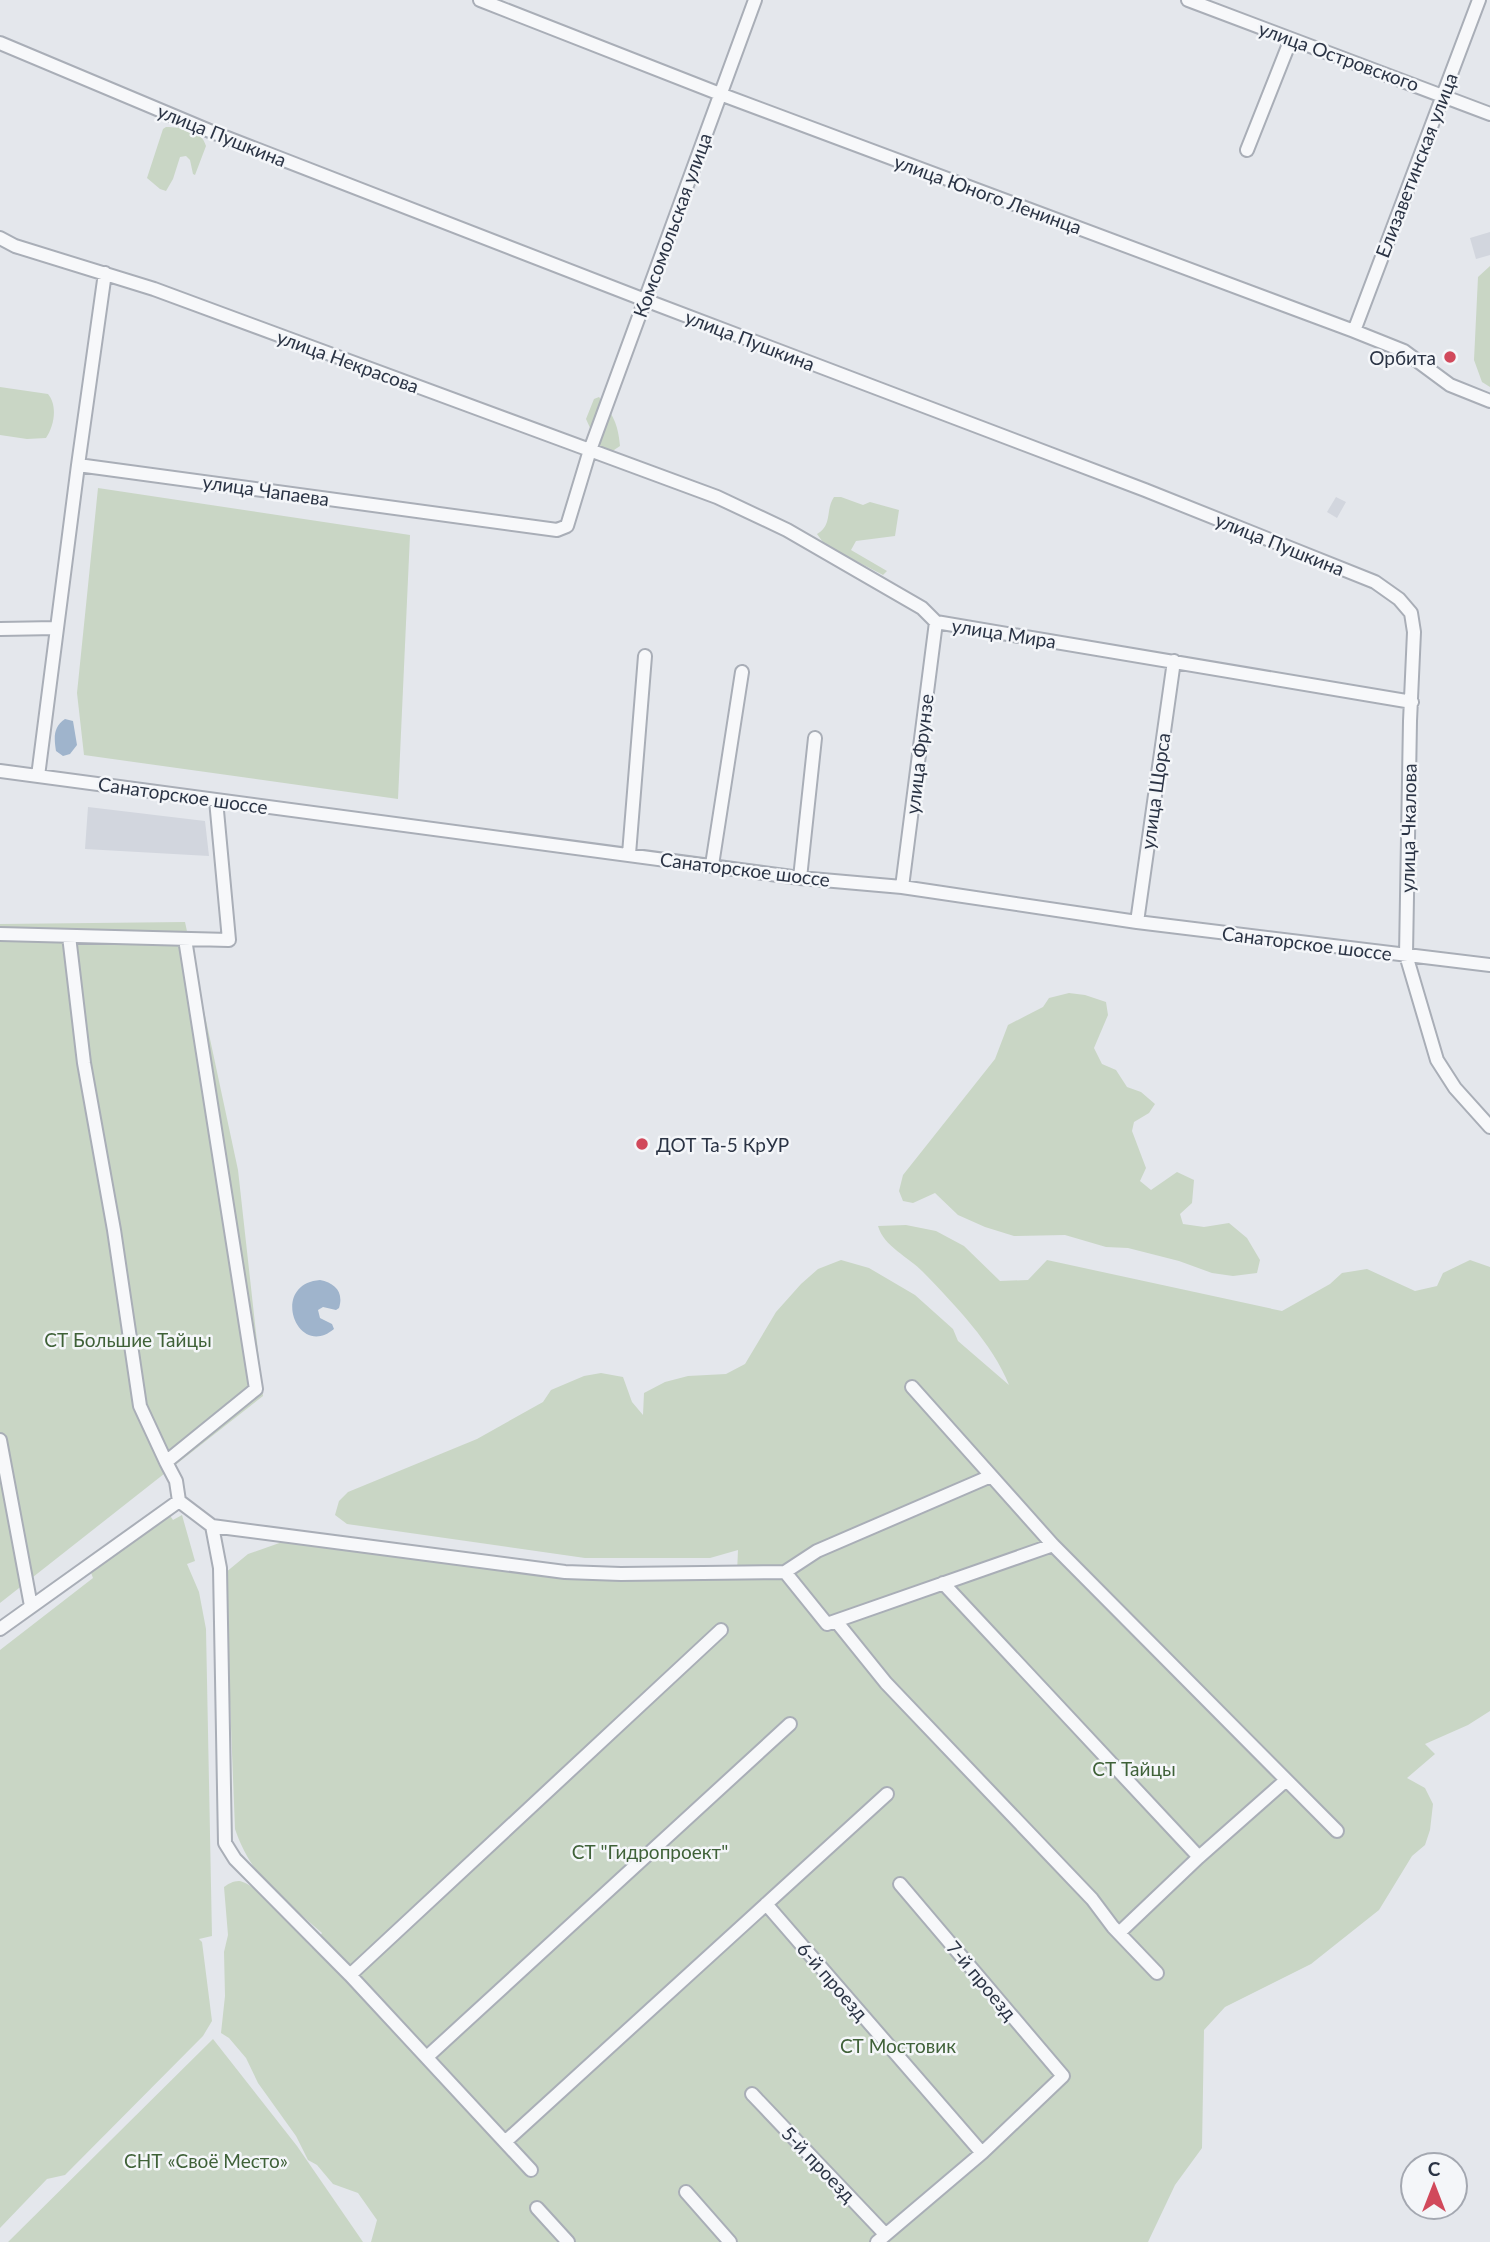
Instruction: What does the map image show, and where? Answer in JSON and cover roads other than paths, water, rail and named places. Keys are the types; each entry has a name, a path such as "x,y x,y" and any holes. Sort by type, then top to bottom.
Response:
{"street":[{"name":"улица Юного Ленинца","path":"480,0 720,94 1354,331 1404,351 1450,385 1490,401"},
{"name":"Комсомольская улица","path":"590,450 755,0"},
{"name":"улица Островского","path":"1188,0 1490,114"},
{"name":"Елизаветинская улица","path":"1354,331 1479,0"},
{"path":"1247,150 1291,39"},
{"name":"улица Пушкина","path":"0,43 212,132 1145,490 1375,582 1399,599 1411,613 1414,632 1412,702"},
{"name":"улица Некрасова","path":"0,238 27,250 105,273 590,450"},
{"path":"38,776 105,273"},
{"name":"улица Чапаева","path":"78,465 557,530 567,526 571,518 590,450"},
{"name":"улица Мира","path":"590,450 717,497 787,530 922,608 936,622 1412,702"},
{"name":"улица Фрунзе","path":"902,887 936,622"},
{"path":"0,629 56,628"},
{"path":"629,854 645,656"},
{"name":"улица Щорса","path":"1137,922 1174,661"},
{"path":"712,865 742,672"},
{"name":"улица Чкалова","path":"1412,702 1406,955 1437,1060 1455,1088 1490,1127"},
{"path":"800,878 815,738"},
{"name":"Санаторское шоссе","path":"0,771 800,878 902,887 1137,922 1490,965"},
{"path":"0,934 229,940 216,800"},
{"path":"69,936 84,1063 114,1230 140,1406 176,1481 179,1501 212,1526 565,1572 785,1572 817,1551 991,1476"},
{"path":"166,1462 256,1389 185,939"},
{"path":"912,1387 1053,1545 1337,1831"},
{"path":"0,1440 31,1606"},
{"path":"0,1629 179,1501"},
{"path":"212,1526 220,1568 225,1843 235,1859 428,2056 531,2169"},
{"path":"785,1572 827,1624 1053,1545"},
{"path":"943,1583 1199,1857"},
{"path":"836,1621 886,1683 1092,1899 1119,1933 1157,1973"},
{"path":"350,1975 721,1630"},
{"path":"428,2056 790,1724"},
{"path":"1119,1933 1285,1781"},
{"path":"505,2142 887,1794"},
{"name":"7-й проезд","path":"900,1884 1063,2076 982,2153"},
{"name":"6-й проезд","path":"766,1904 982,2153"},
{"name":"5-й проезд","path":"752,2094 881,2238"},
{"path":"881,2238 982,2153"},
{"path":"686,2192 730,2242"},
{"path":"537,2208 568,2242"}],"water":[{"path":"65,719 73,721 77,745 70,754 63,756 56,751 55,737 56,729"},
{"path":"320,1280 337,1289 340,1297 339,1308 336,1310 323,1307 318,1310 320,1318 332,1324 334,1329 321,1336 309,1335 300,1328 294,1318 292,1305 295,1294 304,1285"}],"place":[{"name":"Орбита","path":"1450,357"},
{"name":"ДОТ Та-5 КрУР","path":"642,1144"}],"park label":[{"name":"СТ Большие Тайцы","path":"128,1339"},
{"name":"СТ Тайцы","path":"1134,1768"},
{"name":"СТ \"Гидропроект\"","path":"650,1851"},
{"name":"СТ Мостовик","path":"898,2045"},
{"name":"СНТ «Своё Место»","path":"206,2160"}]}
